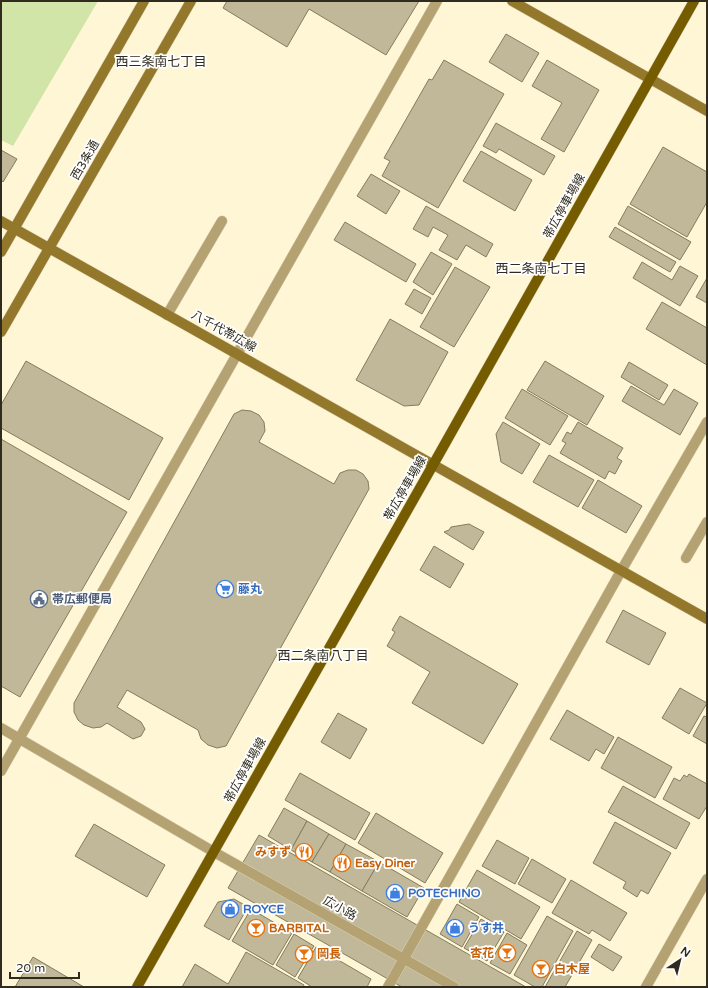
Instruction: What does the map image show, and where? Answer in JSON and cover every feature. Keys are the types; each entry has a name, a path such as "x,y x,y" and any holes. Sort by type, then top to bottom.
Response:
{"main road":[{"name":"帯広停車場線","path":"137,987 694,1"}],"street":[{"path":"1,252 144,1"},
{"name":"西3条通","path":"1,332 191,1"},
{"path":"1,771 437,1"},
{"path":"512,1 707,111"},
{"name":"八千代帯広線","path":"1,221 707,619"},
{"path":"167,315 222,221"},
{"path":"388,987 621,571 707,422"},
{"path":"686,558 707,522"},
{"name":"広小路","path":"1,728 214,852 454,987"},
{"path":"646,987 707,879"}],"green space":[{"path":"1,1 98,1 13,146 1,140"}],"building":[{"path":"227,1 419,1 386,55 309,9 287,47 223,8"},
{"path":"506,34 539,53 522,82 489,62"},
{"path":"444,60 504,94 438,208 382,176 390,161 384,158 429,79 432,80"},
{"path":"547,60 599,90 564,152 541,139 562,103 532,86"},
{"path":"496,123 555,156 544,175 499,149 496,153 483,146"},
{"path":"663,147 707,172 707,202 687,237 630,204"},
{"path":"1,150 17,159 3,182 1,180"},
{"path":"481,151 532,180 515,211 463,181"},
{"path":"371,174 400,191 386,214 357,196"},
{"path":"426,206 493,244 486,257 466,245 457,260 439,250 448,235 433,227 428,237 413,229"},
{"path":"628,206 691,242 680,260 618,224"},
{"path":"345,222 416,264 406,282 334,240"},
{"path":"615,227 676,262 670,272 609,237"},
{"path":"431,252 452,264 433,295 413,282"},
{"path":"642,262 672,280 680,266 698,276 680,306 633,278"},
{"path":"455,267 490,287 454,347 420,327"},
{"path":"707,278 707,303 696,297"},
{"path":"414,289 431,298 422,314 405,304"},
{"path":"662,302 707,328 707,365 646,329"},
{"path":"390,319 448,352 419,405 404,406 356,380"},
{"path":"26,361 163,438 129,500 1,428 1,405"},
{"path":"545,361 604,396 587,425 527,390"},
{"path":"629,362 668,385 659,400 621,377"},
{"path":"631,386 664,405 674,389 698,403 680,435 622,401"},
{"path":"522,389 568,416 550,445 505,418"},
{"name":"藤丸","path":"242,410 251,411 259,415 264,422 265,431 259,442 334,484 340,473 348,470 356,470 363,474 368,481 369,489 226,746 217,748 208,745 201,739 198,730 127,690 117,707 141,722 145,729 141,736 133,739 107,723 101,727 93,728 84,725 78,720 74,712 74,703 234,414"},
{"path":"503,422 540,444 522,474 501,462 496,434"},
{"path":"578,422 623,448 617,458 622,461 615,474 609,471 605,479 560,453 566,443 562,441 567,432 571,434"},
{"name":"帯広郵便局","path":"1,439 127,512 20,697 1,686"},
{"path":"549,455 594,480 578,507 533,482"},
{"path":"598,480 642,506 626,533 582,508"},
{"path":"469,524 484,532 473,550 444,532 449,530 451,527"},
{"path":"434,546 464,564 450,588 420,570"},
{"path":"623,610 666,633 649,665 606,642"},
{"path":"400,616 518,684 483,744 412,703 430,672 387,646 395,632 392,630"},
{"path":"680,688 707,703 689,734 662,718"},
{"path":"567,710 614,737 604,754 596,749 589,761 550,739"},
{"path":"338,713 367,729 350,759 321,742"},
{"path":"704,716 707,717 707,744 693,736"},
{"path":"618,737 672,767 655,798 601,768"},
{"path":"300,773 370,813 355,840 285,800"},
{"path":"689,774 707,784 707,806 699,819 663,799 674,778 680,781 684,775 687,777"},
{"path":"623,786 690,823 676,849 608,812"},
{"path":"284,808 307,821 291,850 268,836"},
{"path":"376,813 443,853 425,883 358,843"},
{"path":"307,821 329,834 312,862 291,850"},
{"path":"615,822 671,853 648,894 641,890 637,897 623,888 626,882 593,863"},
{"path":"94,824 165,865 147,897 75,856"},
{"path":"329,834 346,844 330,872 312,862"},
{"path":"259,835 526,987 402,987 228,888"},
{"path":"497,840 529,858 515,884 482,866"},
{"path":"346,844 379,862 362,891 330,872"},
{"path":"532,859 566,879 552,903 518,884"},
{"path":"379,862 424,888 407,917 362,891"},
{"path":"477,870 540,907 521,939 459,902"},
{"path":"571,880 627,913 610,941 592,930 589,934 552,913"},
{"path":"234,899 248,907 229,940 204,926 218,902"},
{"path":"457,904 479,917 462,947 440,934"},
{"path":"251,909 292,933 273,965 232,941"},
{"path":"547,916 573,931 542,987 535,987 514,975"},
{"path":"481,919 504,932 487,961 464,948"},
{"path":"577,931 592,940 565,987 545,987"},
{"path":"507,933 527,945 510,974 490,963"},
{"path":"294,934 314,946 295,977 276,965"},
{"path":"599,944 622,957 613,971 591,957"},
{"path":"316,947 371,979 367,987 312,987 298,978"},
{"path":"246,952 304,985 303,987 182,987 195,964 228,984"},
{"path":"33,957 84,987 15,987"}],"place":[{"name":"藤丸","path":"225,589"},
{"name":"帯広郵便局","path":"39,599"},
{"name":"みすず","path":"304,852"},
{"name":"Easy Diner","path":"342,863"},
{"name":"POTECHINO","path":"395,893"},
{"name":"ROYCE","path":"230,909"},
{"name":"BARBITAL","path":"256,928"},
{"name":"うす井","path":"455,928"},
{"name":"杏花","path":"507,953"},
{"name":"岡長","path":"304,954"},
{"name":"白木屋","path":"541,969"}],"district":[{"name":"西三条南七丁目","path":"161,62"},
{"name":"西二条南七丁目","path":"541,269"},
{"name":"西二条南八丁目","path":"323,656"}]}
